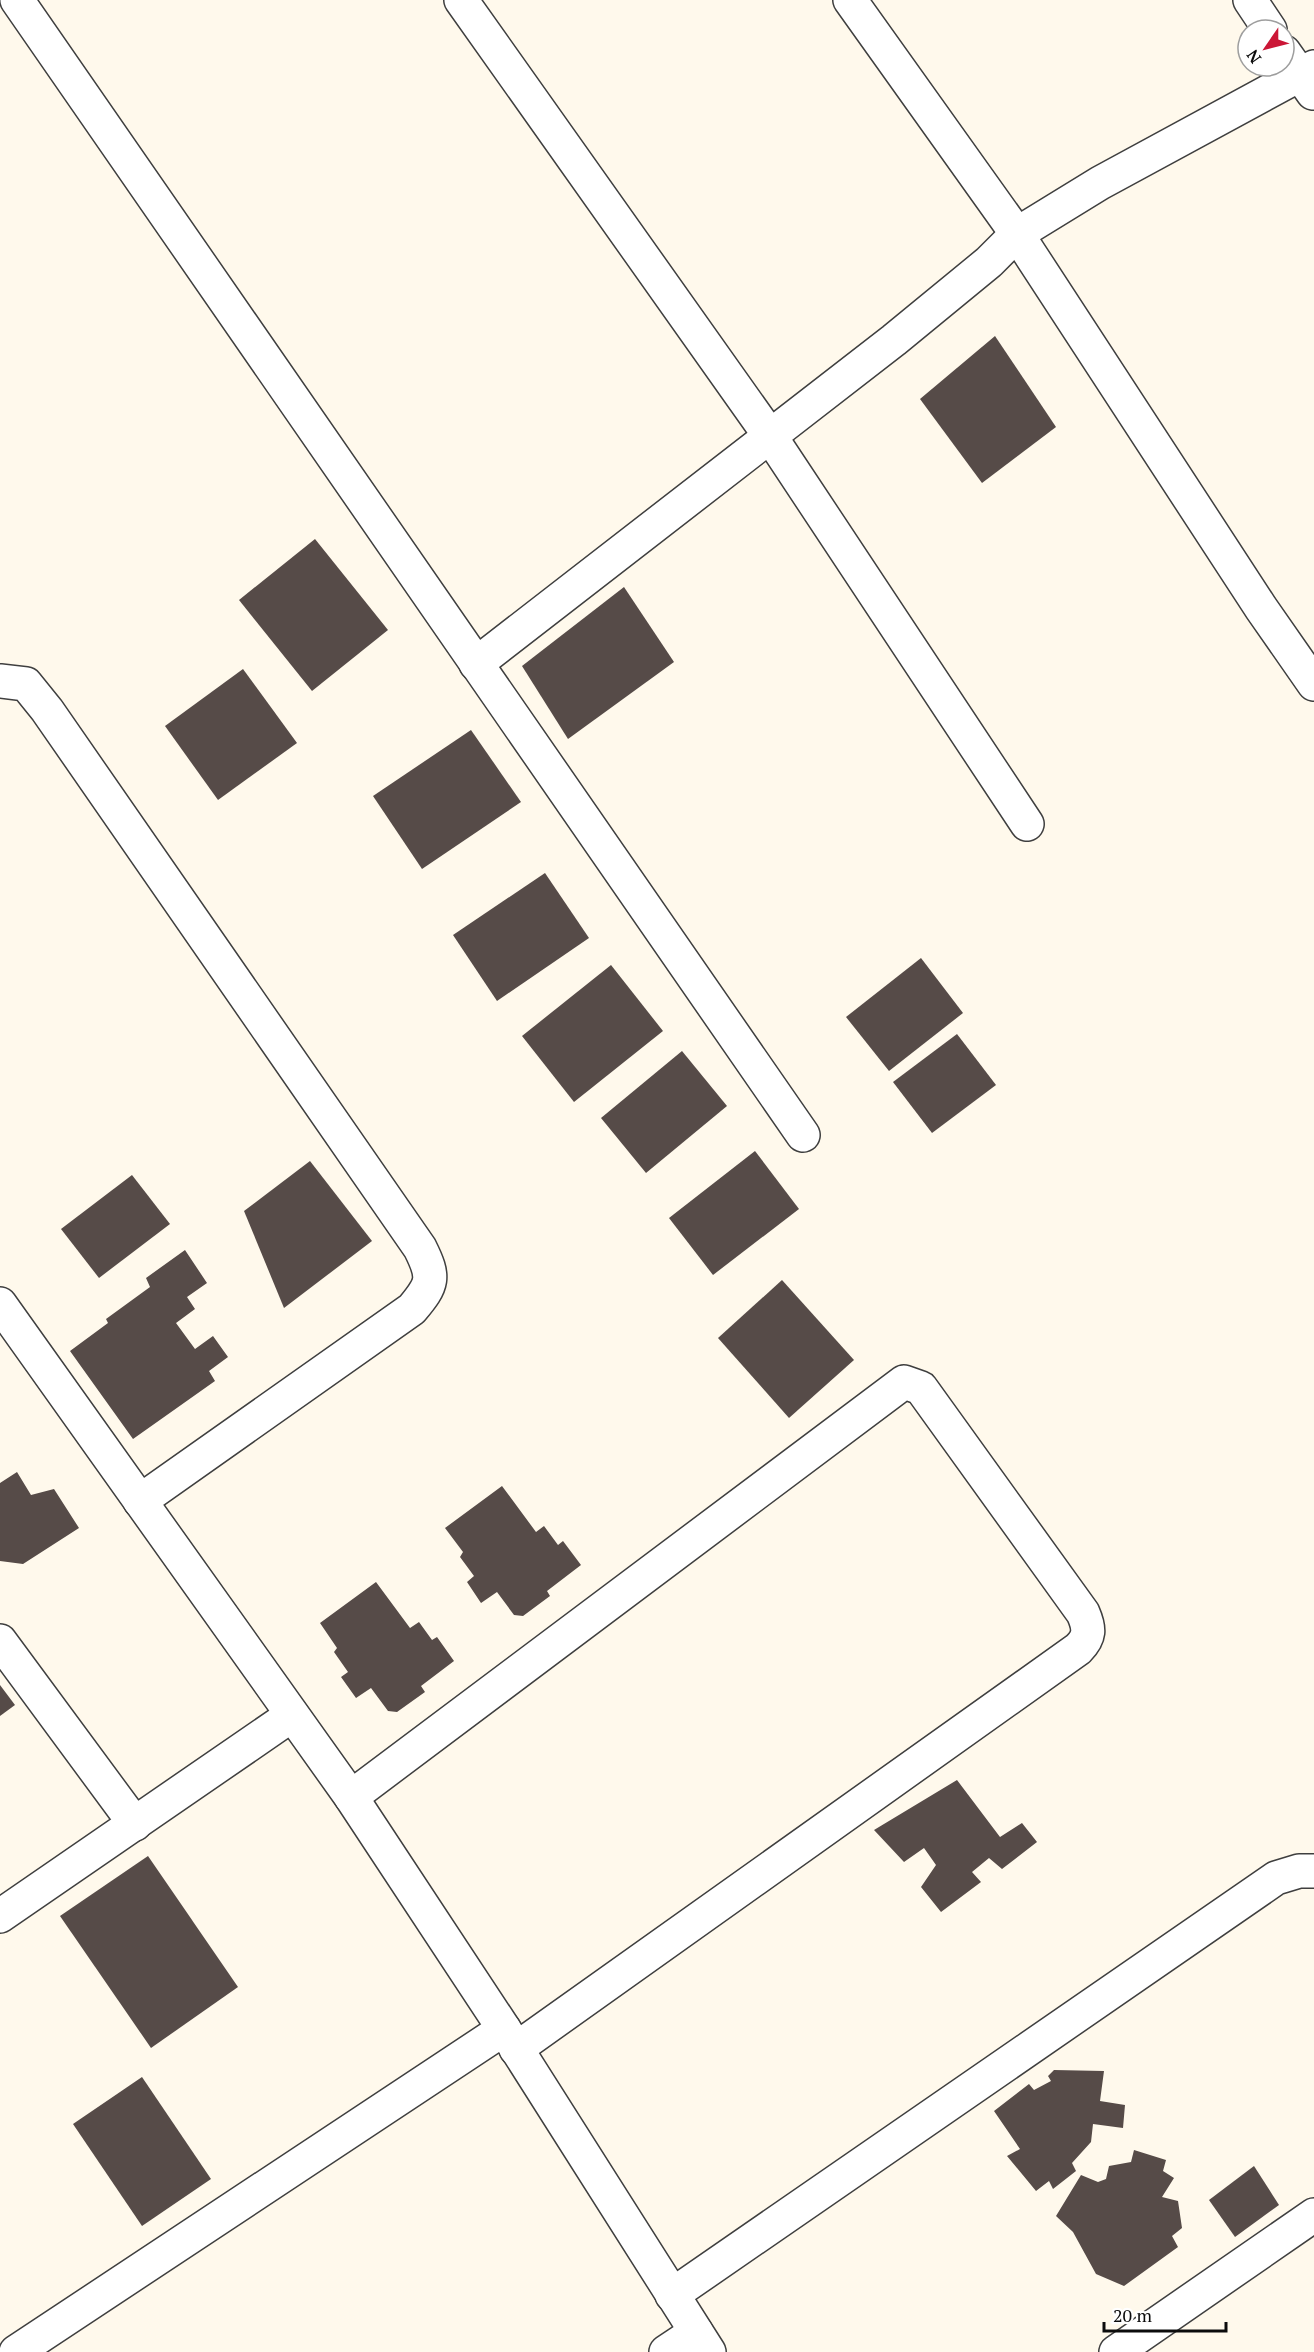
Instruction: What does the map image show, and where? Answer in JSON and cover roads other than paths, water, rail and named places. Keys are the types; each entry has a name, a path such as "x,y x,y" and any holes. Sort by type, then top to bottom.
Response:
{"street":[{"path":"17,0 803,1135"},
{"path":"462,0 770,436 1027,824"},
{"path":"850,0 1017,234 1255,598 1314,684"},
{"path":"1250,0 1262,18"},
{"path":"476,664 946,298 1017,234 1100,183 1303,72"},
{"path":"0,681 26,684 47,710 420,1248 431,1270 427,1292 412,1309 140,1501"},
{"path":"0,1304 351,1797 510,2039 702,2342 666,2352"},
{"path":"16,2352 510,2039 1078,1649 1087,1640 1089,1627 1083,1614 921,1388 904,1382 351,1797"},
{"path":"0,1641 135,1824"},
{"path":"0,1916 292,1715"},
{"path":"672,2295 1276,1878 1299,1871 1314,1871"},
{"path":"1116,2352 1314,2215"}]}
